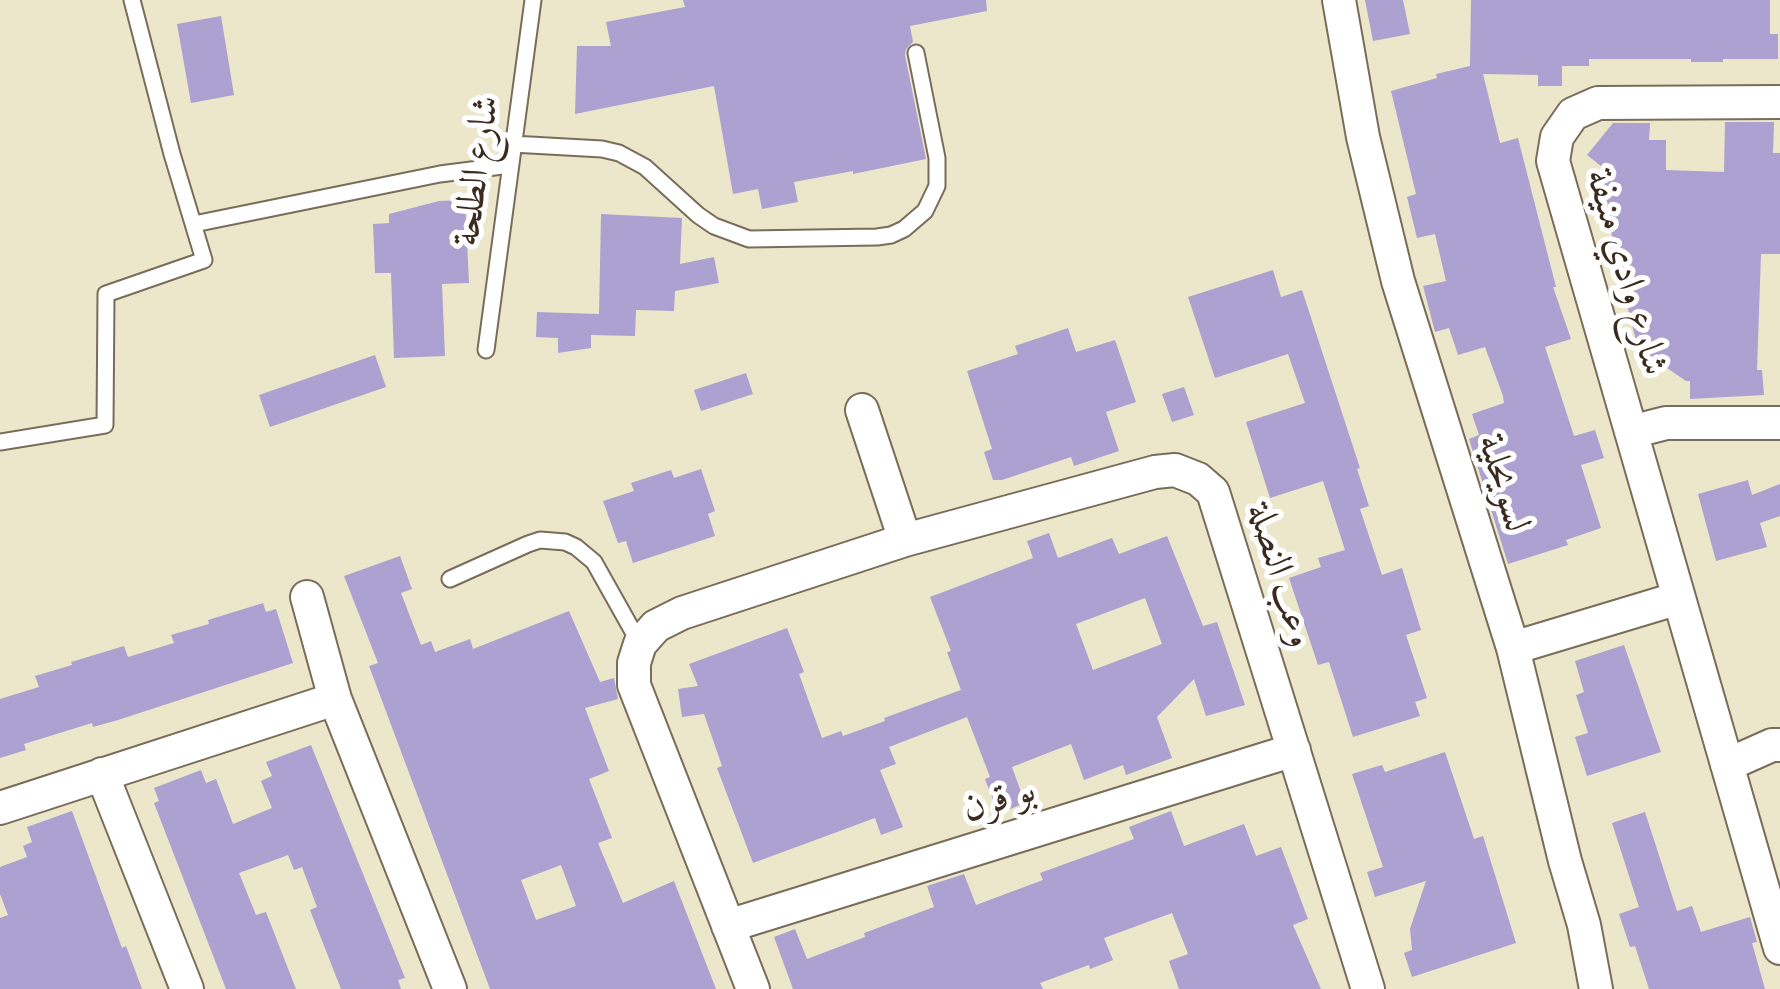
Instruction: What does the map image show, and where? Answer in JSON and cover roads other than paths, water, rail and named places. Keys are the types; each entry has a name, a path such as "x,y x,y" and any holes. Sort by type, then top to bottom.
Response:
{"street":[{"name":"لسويحلية","path":"1339,0 1362,137 1398,281 1513,648 1584,924 1596,989"},
{"name":"شارع وادي منيفة","path":"1780,102 1598,103 1573,114 1557,137 1553,161 1780,948"},
{"path":"862,410 905,540"},
{"path":"1631,432 1666,423 1780,423"},
{"name":"وعب النصلة","path":"640,644 656,626 682,613 905,540 1155,472 1175,470 1198,480 1212,492 1368,989"},
{"path":"308,597 335,699 450,989"},
{"path":"1513,648 1679,598"},
{"path":"640,644 634,663 634,685 753,989"},
{"path":"0,808 335,699"},
{"path":"1727,765 1780,745"},
{"name":"بو قرن","path":"728,926 1294,750"},
{"path":"102,774 186,989"}],"lane":[{"path":"0,442 105,425 106,294 204,260 132,0"},
{"name":"شارع الطلحة","path":"486,350 533,0"},
{"path":"512,144 586,147 619,153 645,167 714,226 749,239 890,235 925,212 937,186 937,158 916,54"},
{"path":"194,224 440,174 510,164"},
{"path":"450,579 540,540 565,542 594,562 640,644"}]}
